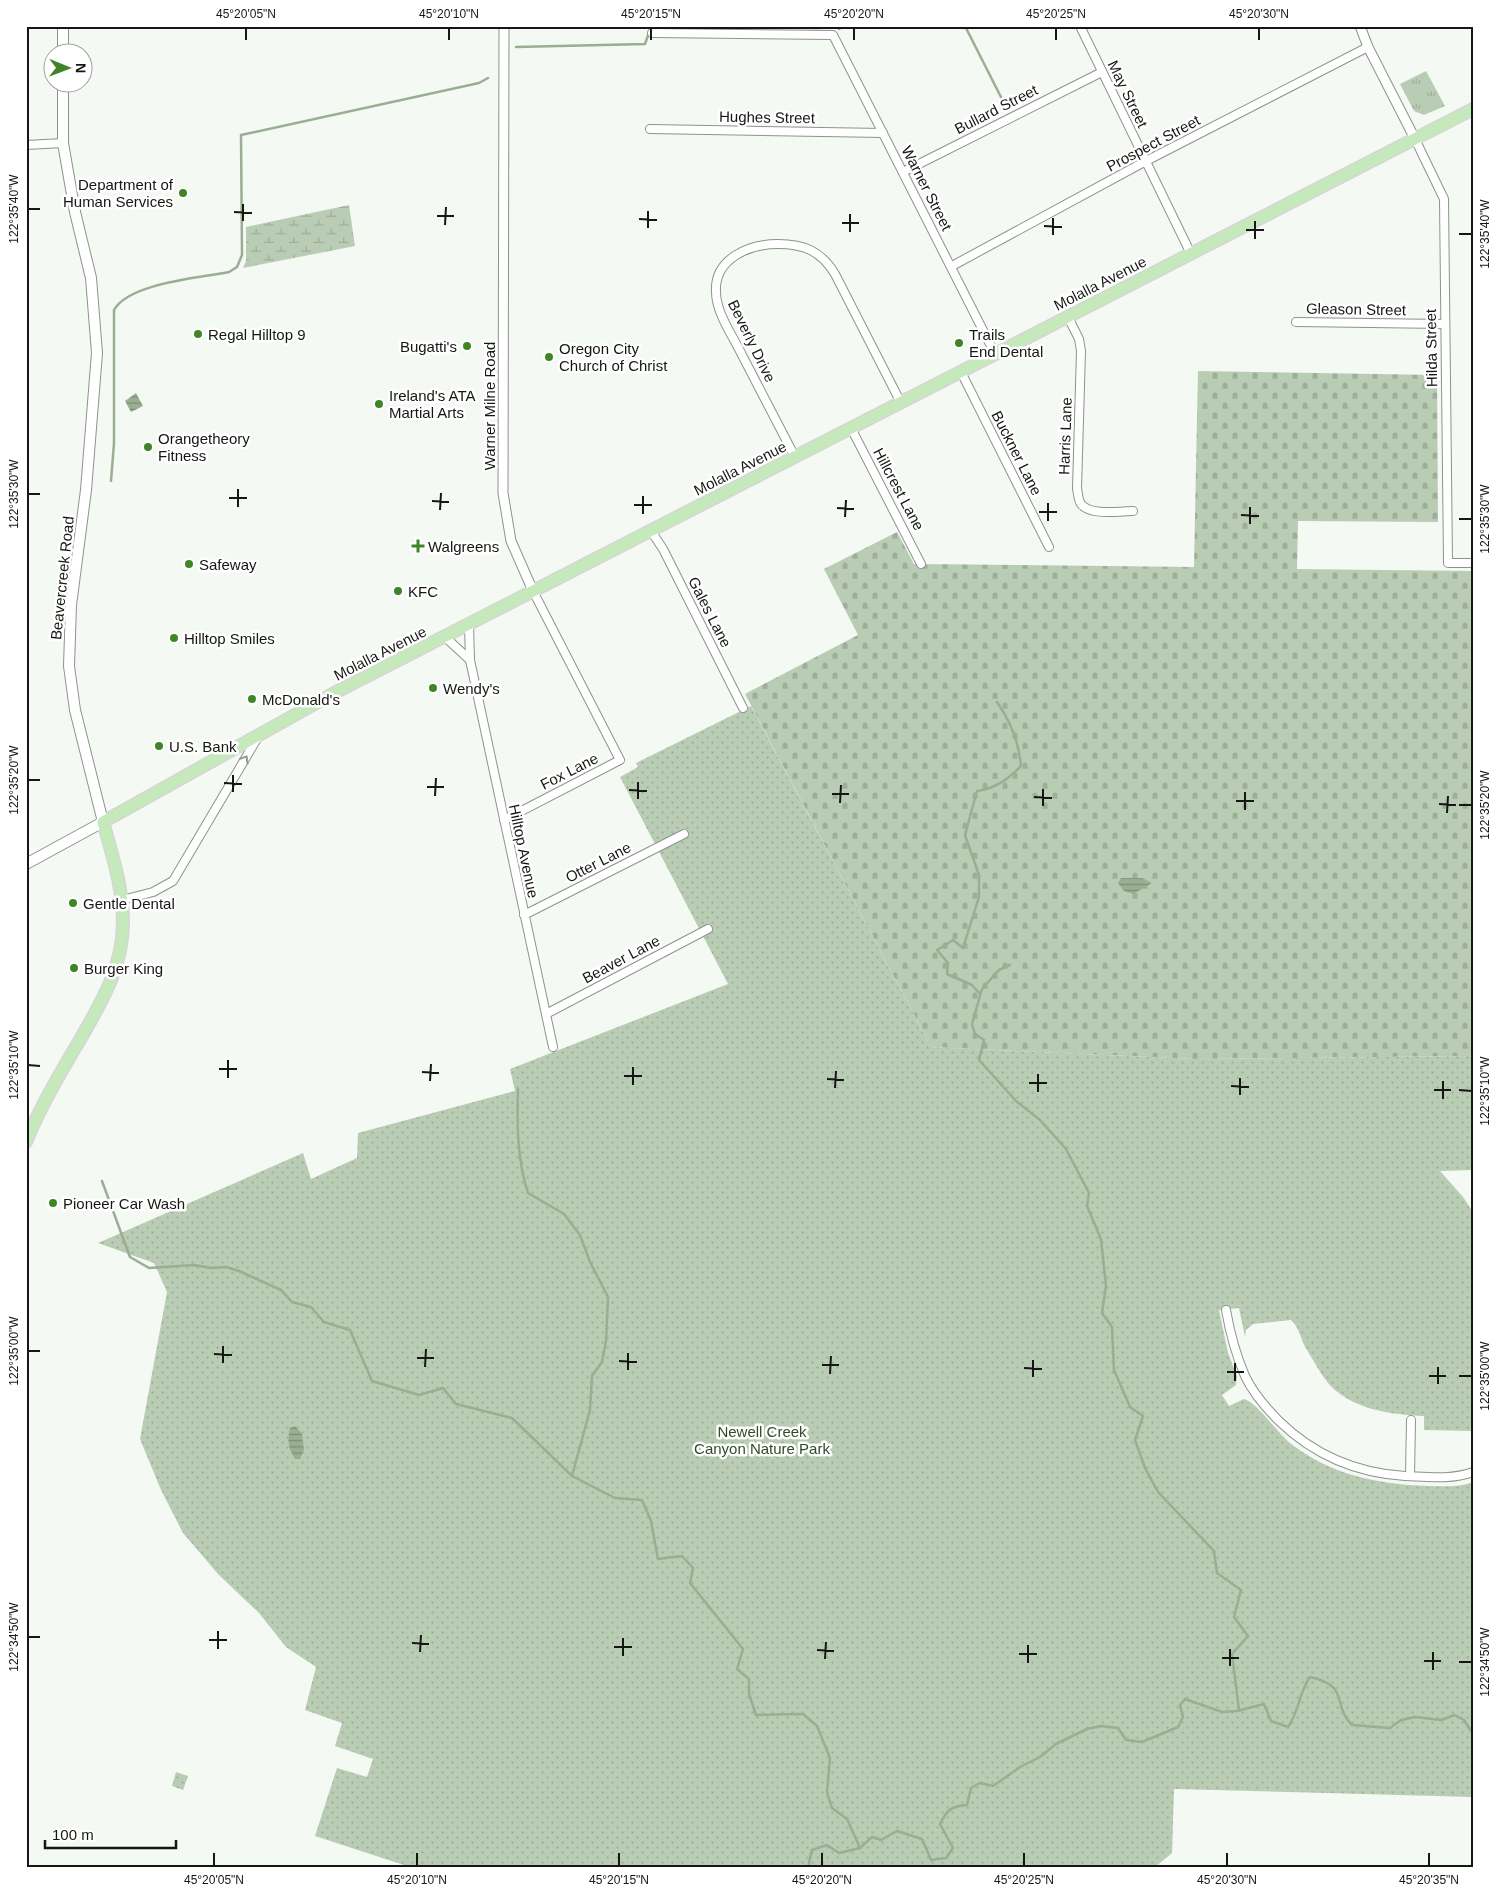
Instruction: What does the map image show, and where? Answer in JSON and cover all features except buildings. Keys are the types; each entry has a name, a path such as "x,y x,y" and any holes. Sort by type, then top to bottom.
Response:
{"main road":[{"path":"63,26 63,42"},
{"name":"Beavercreek Road","path":"26,1142 45,1099 112,982 122,949 122,900 75,710 69,666 71,605 85,505 97,353 91,278 75,212 63,143 63,92"},
{"name":"Molalla Avenue","path":"26,864 336,692 1473,109"}],"street":[{"name":"Warner Milne Road","path":"504,26 503,493 511,541 533,591 620,760"},
{"name":"May Street","path":"1080,26 1191,254"},
{"path":"1360,26 1368,47 1415,139"},
{"name":"Warner Street","path":"652,33 833,35 952,266 995,354"},
{"name":"Prospect Street","path":"952,266 1146,162 1368,47"},
{"name":"Bullard Street","path":"903,172 1102,72"},
{"name":"Hughes Street","path":"650,129 883,133"},
{"name":"Hilda Street","path":"1415,139 1444,200 1448,563 1473,563"},
{"path":"26,145 63,143"},
{"name":"Beverly Drive","path":"795,457 726,324 717,300 716,291 719,274 729,260 742,251 763,245 789,245 808,248 824,259 835,274 901,403"},
{"name":"Harris Lane","path":"1068,317 1078,339 1080,350 1077,488 1079,500 1086,509 1093,511 1133,511"},
{"name":"Gleason Street","path":"1296,322 1444,324"},
{"name":"Buckner Lane","path":"961,372 1049,547"},
{"name":"Hillcrest Lane","path":"851,428 921,564"},
{"name":"Gales Lane","path":"651,531 663,549 743,708"},
{"name":"Hilltop Avenue","path":"469,624 470,660 552,1047"},
{"path":"445,637 470,660"},
{"path":"122,900 153,892 173,881 259,735"},
{"name":"Fox Lane","path":"504,820 620,760"},
{"name":"Otter Lane","path":"524,915 684,834"},
{"name":"Beaver Lane","path":"546,1014 708,929"},
{"path":"1226,1310 1232,1338 1246,1377 1257,1397 1295,1437 1310,1448 1346,1466 1385,1475 1451,1478 1473,1472"},
{"path":"1410,1476 1411,1420"}],"green space":[{"path":"1426,71 1445,106 1424,115 1414,111 1400,84"},
{"path":"349,205 355,246 243,268 246,261 246,227"},
{"path":"1198,371 1437,375 1438,522 1298,521 1297,569 1473,571 1473,1056 1196,1059 928,1047 928,1041 745,694 858,635 824,569 897,532 914,564 1194,567"},
{"name":"Newell Creek Canyon Nature Park","path":"751,706 928,1041 928,1047 1196,1059 1473,1056 1473,1170 1440,1171 1463,1197 1473,1212 1473,1431 1424,1430 1424,1416 1385,1412 1360,1405 1337,1392 1328,1383 1291,1320 1253,1324 1246,1330 1245,1337 1239,1308 1219,1310 1228,1353 1237,1376 1236,1385 1222,1395 1229,1406 1244,1399 1249,1401 1290,1443 1322,1463 1355,1476 1390,1483 1427,1486 1456,1486 1473,1482 1473,1797 1174,1789 1172,1853 1155,1867 410,1867 315,1836 337,1768 367,1777 373,1759 335,1746 342,1723 305,1710 316,1667 286,1647 259,1613 218,1574 183,1533 161,1490 140,1439 167,1292 154,1263 98,1243 303,1153 311,1179 357,1158 358,1133 515,1091 510,1069 728,984 620,777 638,767 636,763"},
{"path":"176,1772 188,1776 183,1790 172,1786"}],"shaded area":[{"path":"136,393 143,406 131,412 125,401"},
{"path":"1121,878 1142,878 1152,883 1133,894 1124,891 1118,883"},
{"path":"295,1426 302,1434 304,1450 300,1459 295,1459 289,1444 290,1428"}],"waterway":[{"path":"516,47 645,44 651,27 670,26"},
{"path":"718,26 819,28"},
{"path":"839,29 844,26"},
{"path":"965,26 1006,107"},
{"path":"111,481 114,443 114,310 122,301 149,288 166,283 229,272 237,267 242,255 241,135 479,83 488,78"},
{"path":"980,994 972,985 947,974 948,963 937,950 953,940 963,948 979,897 979,875 965,835 977,791 1001,783 1021,766 1014,733 997,702"},
{"path":"1010,965 999,970 982,989 972,1024 975,1034 984,1040 979,1060 1016,1101 1040,1120 1066,1149 1089,1193 1087,1206 1101,1239 1106,1286 1102,1313 1112,1327 1114,1370 1130,1407 1143,1416 1135,1440 1145,1468 1158,1492 1214,1551 1217,1573 1241,1590 1234,1617 1248,1636 1232,1654 1239,1710"},
{"path":"518,1089 520,1155 528,1193 564,1214 580,1235 590,1262 608,1297 606,1341 602,1362 592,1376 590,1410 572,1476"},
{"path":"102,1181 130,1257 149,1268 194,1265 211,1268 226,1267 281,1290 292,1302 311,1307 324,1322 350,1330 372,1381 419,1395 443,1388 456,1404 512,1418 572,1476 615,1498 642,1500 651,1521 658,1559 682,1556 693,1568 690,1583 743,1649 737,1669 749,1679 749,1694 756,1715 803,1714 817,1726 830,1758 827,1792 832,1808 847,1819 860,1848"},
{"path":"808,1867 812,1850 827,1845 839,1853 860,1848 872,1837 881,1840 897,1831 922,1839 931,1860 946,1858 953,1848 940,1824 950,1810 957,1806 967,1805 971,1788 980,1783 993,1786 1020,1767 1040,1757 1056,1744 1087,1729 1101,1726 1118,1728 1126,1740 1142,1742 1178,1727 1183,1717 1180,1705 1185,1699 1222,1712 1237,1711 1264,1704 1271,1721 1288,1727 1295,1715 1303,1689 1310,1677 1331,1685 1336,1691 1342,1710 1352,1725 1390,1728 1401,1720 1415,1717 1441,1720 1455,1715 1464,1720 1473,1734"}],"place":[{"name":"Department of Human Services","path":"183,193"},
{"name":"Regal Hilltop 9","path":"198,334"},
{"name":"Trails End Dental","path":"959,343"},
{"name":"Bugatti's","path":"467,346"},
{"name":"Oregon City Church of Christ","path":"549,357"},
{"name":"Ireland's ATA Martial Arts","path":"379,404"},
{"name":"Orangetheory Fitness","path":"148,447"},
{"name":"Walgreens","path":"418,546"},
{"name":"Safeway","path":"189,564"},
{"name":"KFC","path":"398,591"},
{"name":"Hilltop Smiles","path":"174,638"},
{"name":"Wendy's","path":"433,688"},
{"name":"McDonald's","path":"252,699"},
{"name":"U.S. Bank","path":"159,746"},
{"name":"Gentle Dental","path":"73,903"},
{"name":"Burger King","path":"74,968"},
{"name":"Pioneer Car Wash","path":"53,1203"}]}
